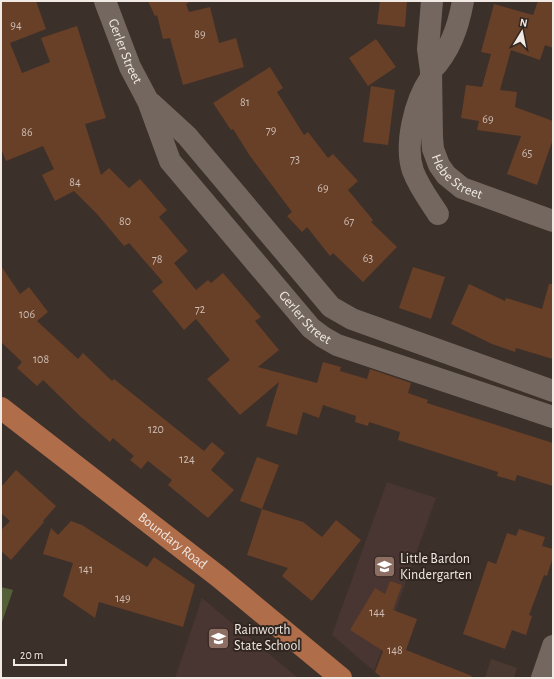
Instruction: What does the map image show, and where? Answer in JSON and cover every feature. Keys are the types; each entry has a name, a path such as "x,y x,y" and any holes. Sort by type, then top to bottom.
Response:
{"main road":[{"name":"Boundary Road","path":"1,408 219,577 341,678"}],"street":[{"name":"Gerler Street","path":"105,1 130,67 148,101 170,161 311,328 337,345 553,417"},
{"name":"Hebe Street","path":"432,1 428,48 431,75 433,149 438,165 456,184 476,194 553,221"},
{"name":"Hebe Street","path":"438,214 416,176 410,151 416,106 421,93 447,52 454,37 463,1"},
{"name":"Gerler Street","path":"148,101 187,136 336,311 352,319 553,391"},
{"path":"542,678 553,646"}],"shaded area":[{"name":"Little Bardon Kindergarten","path":"387,482 436,498 374,671 332,635"},
{"name":"Rainworth State School","path":"202,598 298,678 175,678"},
{"path":"491,659 517,668 514,678 485,678"}],"green space":[{"path":"1,587 13,590 1,625"}],"building":[{"path":"1,1 36,1 46,29 10,43 22,73 50,62 41,38 77,26 106,118 85,124 101,175 109,168 129,188 140,179 167,210 159,217 188,251 174,263 196,290 208,280 211,283 223,273 261,317 255,321 279,350 258,367 317,383 323,362 341,367 340,371 367,379 370,369 411,383 408,393 428,400 427,403 553,443 553,486 517,475 515,481 497,476 498,472 398,440 400,432 369,422 368,426 355,422 356,416 323,405 319,418 303,412 297,435 266,426 279,382 240,415 207,379 230,360 196,319 184,330 152,291 163,282 129,243 124,246 97,214 74,191 55,201 42,175 54,169 43,146 6,161 1,149"},
{"path":"148,1 191,1 186,4 189,12 210,7 219,43 236,38 244,67 183,85 170,38 163,39 157,15 155,16"},
{"path":"380,1 407,1 405,27 377,24"},
{"path":"538,1 553,1 553,48 545,45 540,60 511,50 500,90 517,92 515,107 553,121 553,139 537,185 507,174 521,136 477,130 479,121 461,118 466,85 482,87 491,54 481,52 494,4 533,15"},
{"path":"376,39 396,67 368,86 349,58"},
{"path":"270,67 283,88 277,92 304,135 308,132 328,158 333,154 358,181 348,190 373,220 371,222 397,247 363,282 333,253 330,256 307,227 302,232 287,216 292,212 250,156 233,129 231,130 213,103"},
{"path":"371,86 395,90 388,145 363,142"},
{"path":"1,266 20,294 29,287 48,312 37,321 78,359 83,353 112,381 114,379 204,451 212,442 225,453 211,470 234,490 208,518 168,485 172,480 148,461 141,469 130,460 134,456 113,438 110,442 81,417 43,380 37,386 17,368 22,362 1,342"},
{"path":"413,267 445,277 431,319 399,308"},
{"path":"469,284 505,301 506,298 542,309 549,284 553,284 553,359 516,348 515,352 492,344 451,324"},
{"path":"257,457 279,465 262,509 240,501"},
{"path":"16,470 56,506 11,560 1,551 1,530 10,521 1,513 1,487"},
{"path":"262,509 303,522 322,537 336,520 361,540 312,601 282,576 288,568 247,555"},
{"path":"71,521 82,525 147,567 154,557 195,585 183,627 99,602 95,618 63,596 73,563 43,554 51,528 58,535"},
{"path":"519,529 545,537 542,546 553,549 553,557 547,576 544,575 529,615 532,616 526,635 512,630 505,649 463,634 488,561 496,564 507,533 516,536"},
{"path":"390,581 402,585 393,610 417,619 406,650 472,676 471,678 382,678 375,672 383,651 350,630 375,588 385,594"}],"place":[{"name":"Little Bardon Kindergarten","path":"384,567"},
{"name":"Rainworth State School","path":"219,638"}]}
